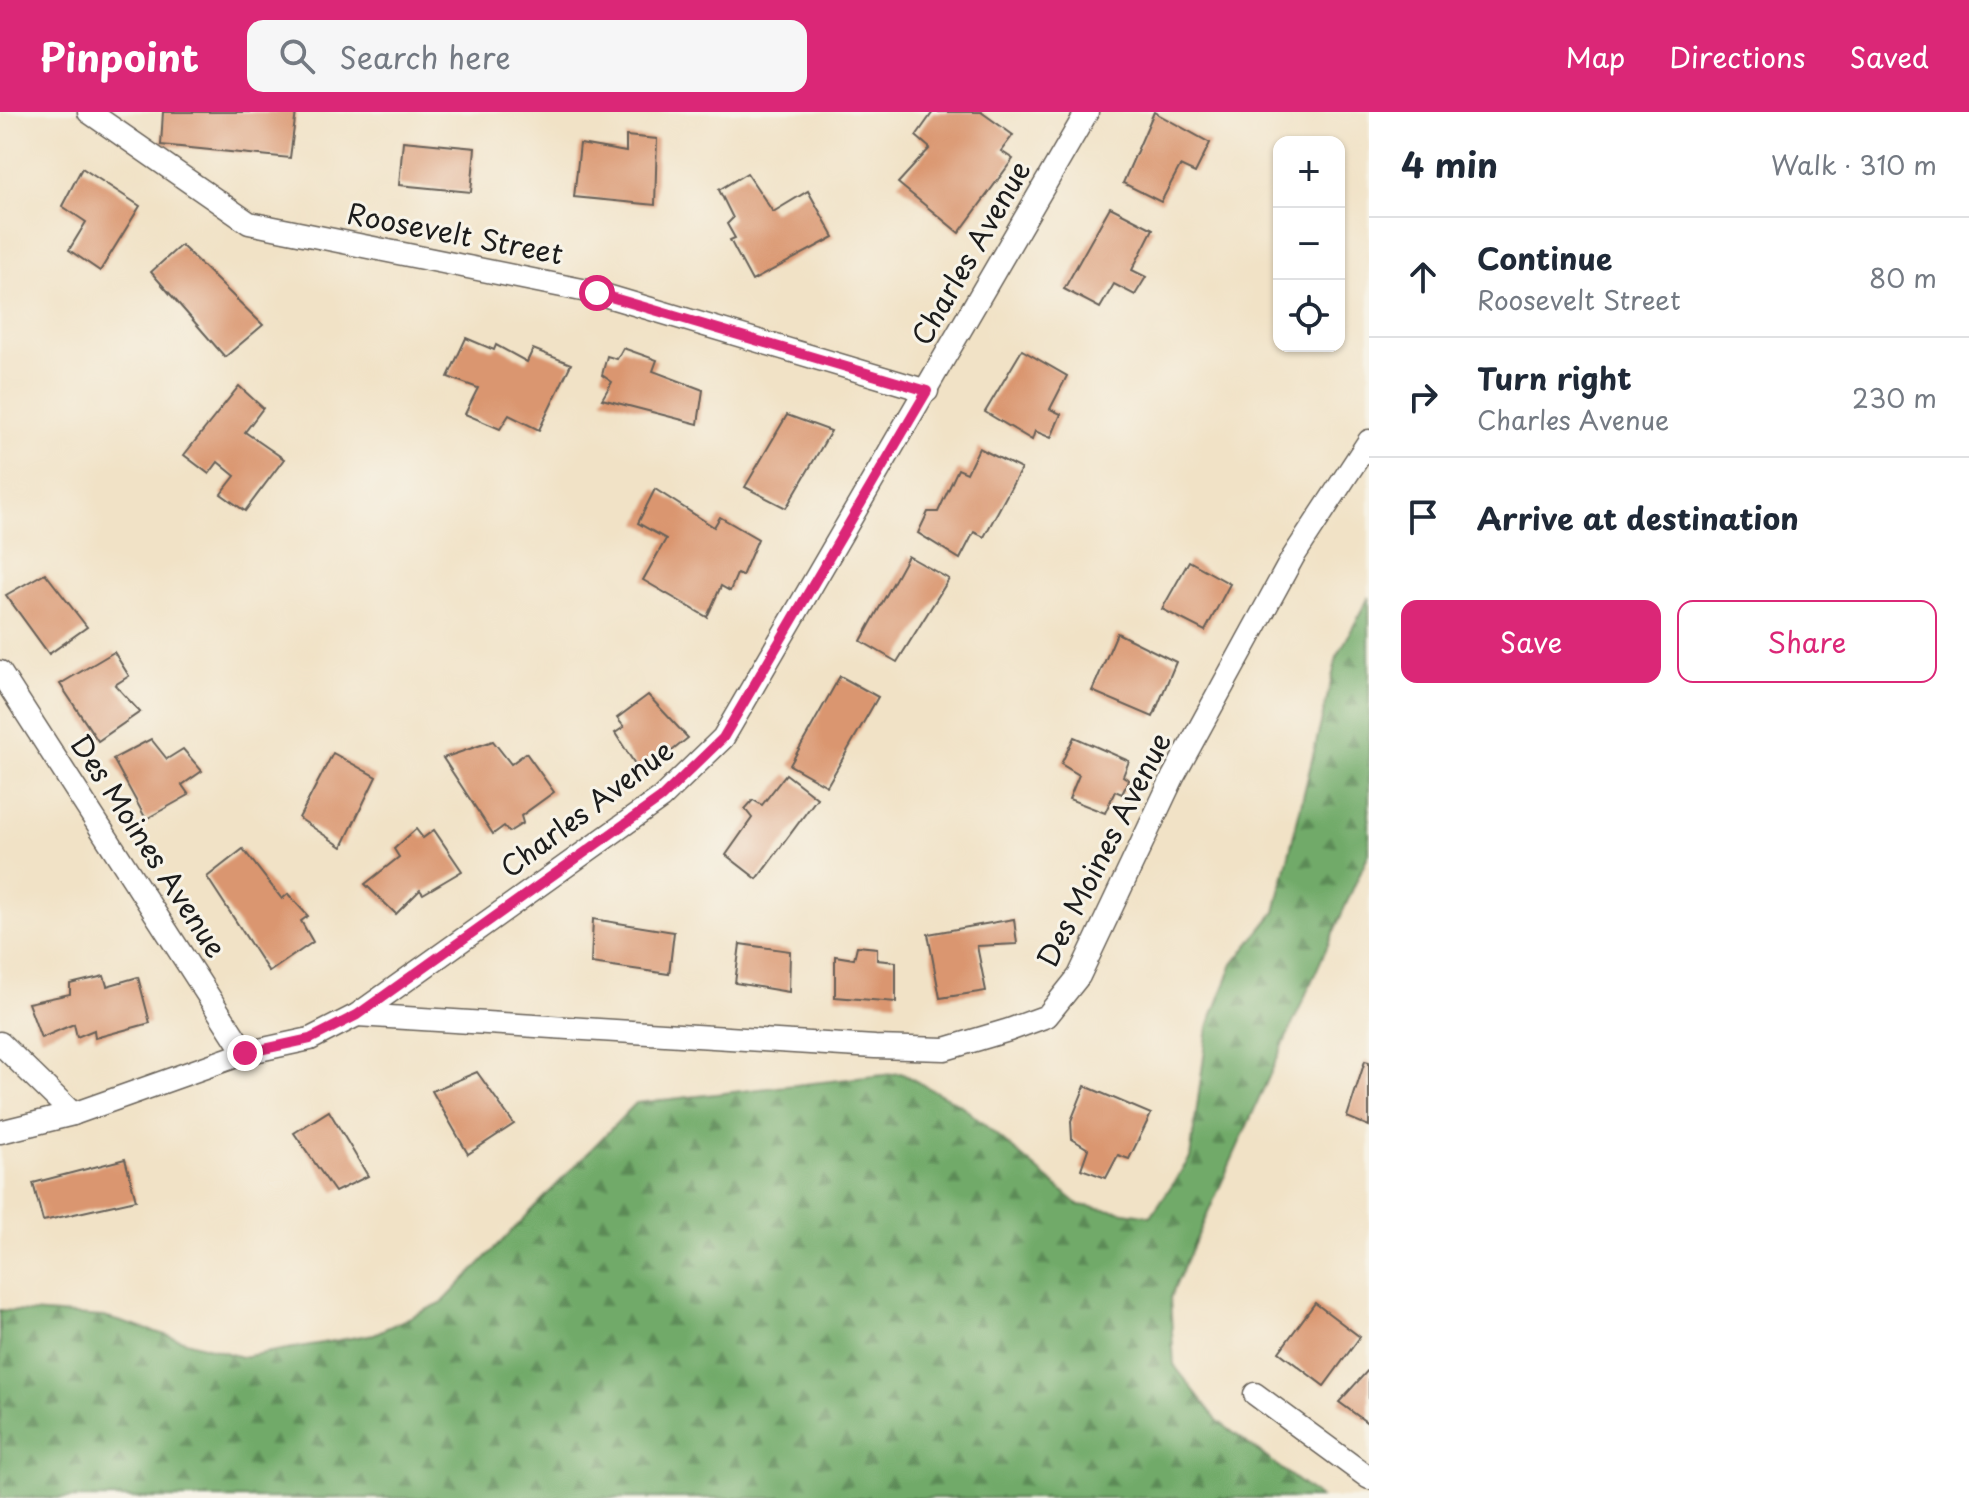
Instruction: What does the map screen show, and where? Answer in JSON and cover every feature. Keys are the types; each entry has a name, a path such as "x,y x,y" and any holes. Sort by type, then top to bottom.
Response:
{"street":[{"name":"Roosevelt Street","path":"89,112 249,223 597,293 927,391"},
{"name":"Charles Avenue","path":"0,1132 73,1114 245,1053 310,1039 357,1015 661,798 723,738 1087,112"},
{"name":"Des Moines Avenue","path":"357,1015 945,1049 1047,1016 1079,976 1173,777 1293,557 1369,441"},
{"name":"Des Moines Avenue","path":"0,672 245,1053"},
{"path":"0,1043 73,1114"},
{"path":"1255,1394 1369,1478"}],"green space":[{"path":"1369,597 1369,853 1170,1298 1174,1365 1218,1421 1320,1498 0,1498 0,1310 104,1317 241,1357 374,1334 443,1302 636,1103 901,1073 961,1105 1079,1205 1151,1216 1190,1158 1208,1027 1233,964 1275,912 1337,657"}],"building":[{"path":"163,112 296,112 290,158 161,145"},
{"path":"933,112 981,112 1013,135 1001,151 1013,159 959,233 898,183 930,148 916,136"},
{"path":"1154,112 1210,143 1195,173 1180,166 1161,202 1123,183"},
{"path":"626,136 657,139 655,205 574,197 580,144 626,152"},
{"path":"403,141 475,148 471,192 399,185"},
{"path":"82,168 140,206 100,271 69,250 86,222 62,206"},
{"path":"747,173 773,212 808,191 834,237 752,281 730,240 735,238 727,224 733,218 719,190"},
{"path":"1110,207 1153,229 1132,270 1146,277 1135,295 1114,284 1100,308 1064,289"},
{"path":"181,245 263,325 225,357 151,272"},
{"path":"466,338 494,350 496,345 527,362 533,349 571,364 539,430 509,415 500,429 465,414 478,388 448,377"},
{"path":"623,348 657,360 653,371 703,390 698,424 602,399 612,382 602,375 607,356 617,359"},
{"path":"1022,350 1067,376 1050,409 1061,414 1051,438 1035,431 1032,440 985,412"},
{"path":"239,386 263,408 245,432 284,459 245,511 221,494 235,476 218,462 209,474 184,455"},
{"path":"787,415 831,431 786,508 745,487"},
{"path":"979,448 1021,469 984,537 974,532 960,559 918,533 928,512 938,512 958,469 967,473"},
{"path":"655,489 714,527 720,517 758,539 742,576 737,574 730,591 721,586 707,617 643,580 666,539 638,523"},
{"path":"908,556 949,579 897,662 861,641"},
{"path":"1189,561 1230,584 1205,631 1162,609"},
{"path":"45,573 87,627 49,654 6,595"},
{"path":"1117,633 1176,662 1153,717 1092,691"},
{"path":"114,652 129,676 115,685 140,712 98,741 60,684"},
{"path":"840,676 878,697 827,786 790,765"},
{"path":"648,695 688,738 642,775 615,733 624,727 617,718"},
{"path":"1074,737 1129,761 1123,776 1129,780 1122,794 1115,791 1105,813 1069,799 1079,775 1061,764"},
{"path":"151,739 167,759 183,749 202,771 182,785 189,795 146,819 113,759"},
{"path":"493,741 511,764 526,753 554,792 521,816 523,823 509,832 504,826 493,834 443,758"},
{"path":"333,753 376,777 342,847 299,818"},
{"path":"786,774 817,798 757,879 726,855 752,818 745,809 753,800 762,805"},
{"path":"416,829 423,838 434,830 462,871 423,894 420,890 396,914 365,884 399,857 394,849"},
{"path":"243,849 282,899 288,894 308,916 301,921 313,942 269,972 207,877"},
{"path":"593,919 674,932 669,974 591,963"},
{"path":"1014,919 1017,944 977,946 986,991 940,998 928,934"},
{"path":"740,944 790,951 789,992 735,983"},
{"path":"857,946 877,948 877,960 896,962 896,1002 835,997 835,956 854,959"},
{"path":"104,976 107,986 138,977 150,1023 95,1038 94,1030 77,1037 74,1024 41,1038 28,1003 70,994 70,984"},
{"path":"1365,1061 1369,1062 1369,1126 1347,1117"},
{"path":"477,1072 514,1124 468,1154 432,1091"},
{"path":"1085,1086 1151,1114 1129,1159 1118,1155 1106,1178 1081,1169 1088,1149 1072,1139 1071,1121"},
{"path":"329,1111 368,1176 335,1192 294,1133"},
{"path":"125,1159 136,1200 43,1221 33,1183"},
{"path":"1315,1303 1360,1337 1324,1386 1279,1352"},
{"path":"1369,1369 1369,1424 1339,1402"}],"route":[{"path":"245,1053 310,1039 357,1015 661,798 723,738 927,391 597,293"}]}
